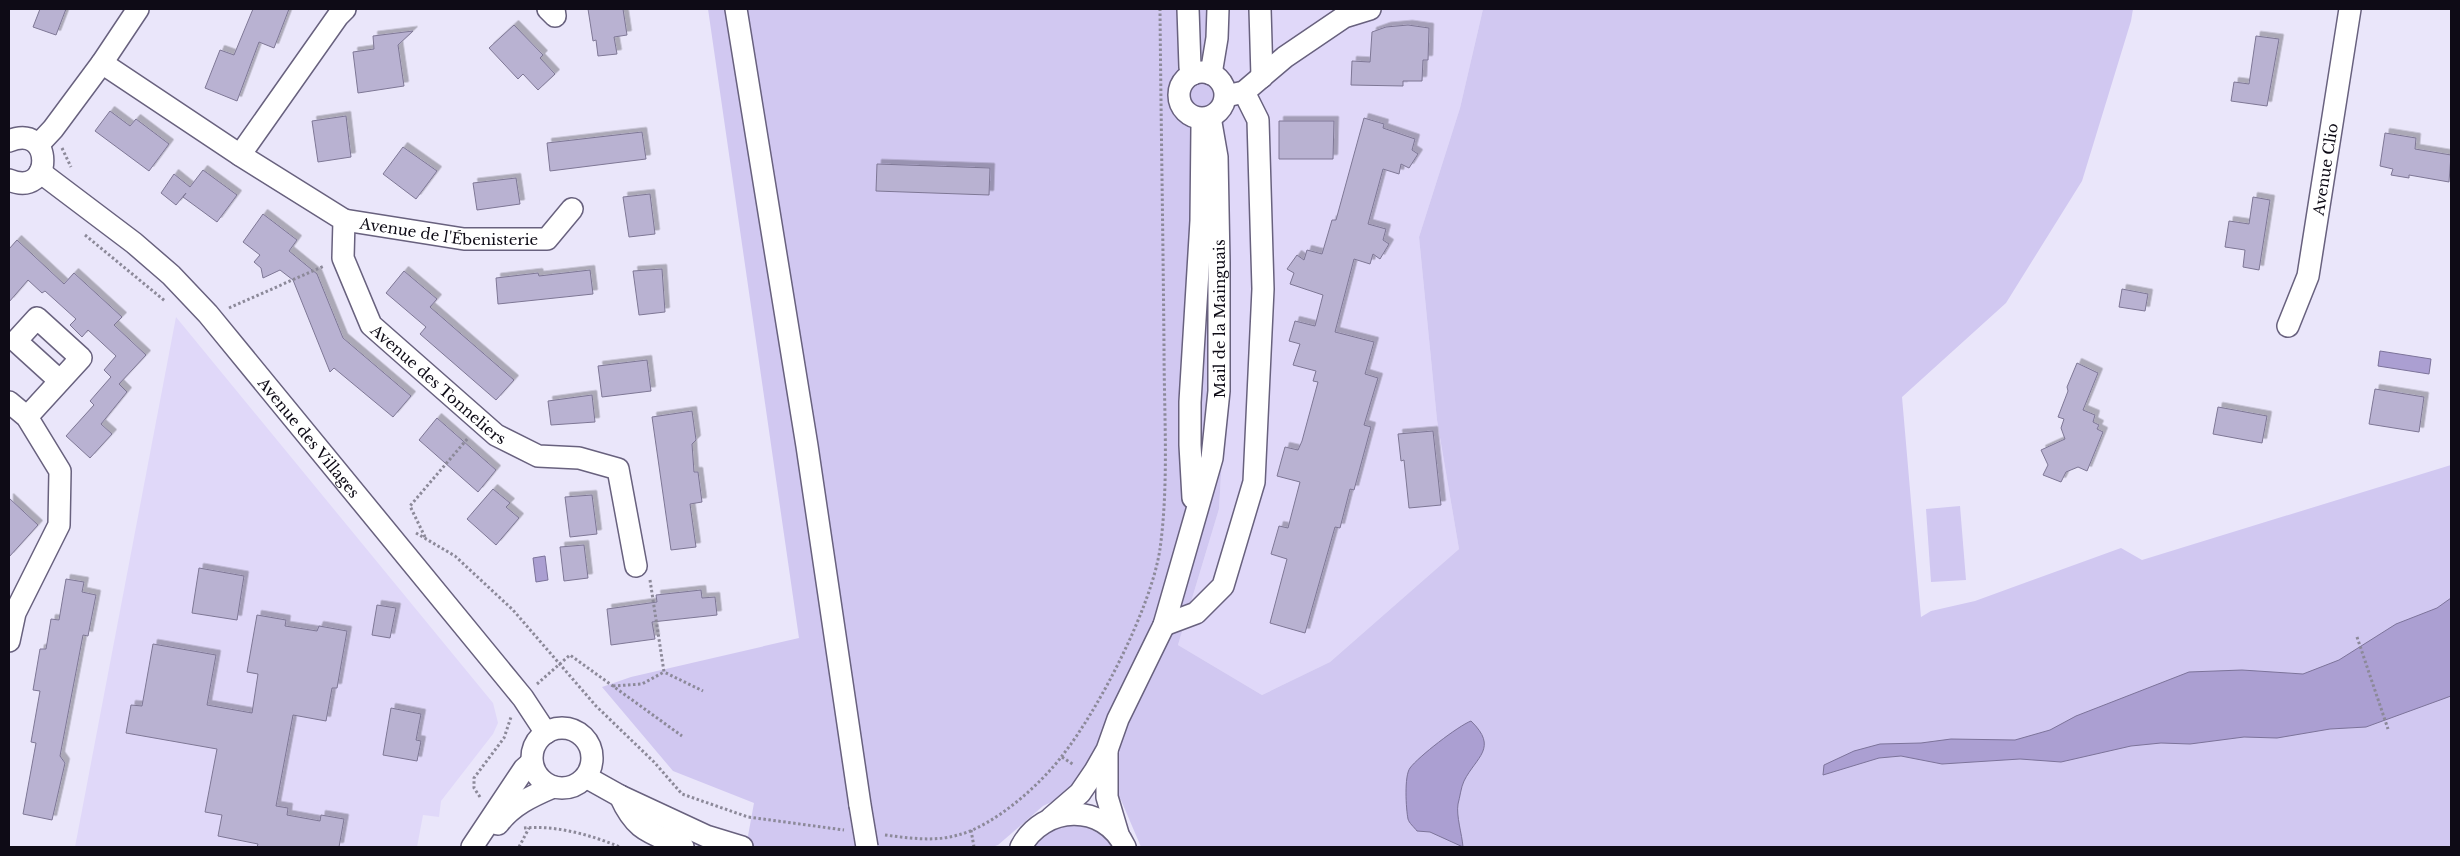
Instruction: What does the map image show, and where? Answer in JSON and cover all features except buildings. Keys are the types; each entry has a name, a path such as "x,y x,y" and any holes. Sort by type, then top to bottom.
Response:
{"street":[{"path":"38,145 53,129 102,63 138,9"},
{"path":"240,155 338,16 346,9"},
{"path":"548,9 555,16 554,9"},
{"path":"736,9 808,446 860,805 872,841"},
{"path":"1164,625 1196,613 1223,586 1254,482 1263,289 1258,120 1235,94 1222,83 1190,67 1188,9"},
{"path":"1218,9 1217,38 1202,74 1182,85 1180,100 1188,113 1206,118 1221,109 1235,94 1262,77 1285,57 1344,17 1370,9"},
{"path":"1260,9 1262,77"},
{"name":"Avenue Clio","path":"2288,326 2308,276 2350,9"},
{"path":"102,63 240,155 344,220"},
{"name":"Mail de la Mainguais","path":"1194,518 1190,402 1206,118"},
{"name":"Mail de la Mainguais","path":"1020,844 1037,826 1051,818 1080,793 1107,750 1118,718 1164,625 1212,458 1219,391 1217,157 1213,126 1206,118"},
{"path":"9,140 24,138 38,145 44,158 40,172 29,182 9,180"},
{"name":"Avenue des Villages","path":"40,172 134,243 171,276 208,314 523,698 546,733"},
{"name":"Avenue de l'Ébenisterie","path":"344,220 464,240 547,239 572,209"},
{"name":"Avenue des Tonneliers","path":"344,220 343,258 370,325 496,435 538,456 579,458 618,469 642,570"},
{"path":"27,418 60,381"},
{"path":"9,402 27,418 60,471 59,525 16,613 9,640"},
{"path":"566,729 576,732 584,738 590,747 592,757 586,777 571,787 553,787 545,784 535,774 532,762 533,749 538,740 546,733 566,729"},
{"name":"Mail de la Mainguais","path":"1107,750 1107,796 1122,841"},
{"path":"484,847 524,769 532,762"},
{"path":"586,777 620,796 706,836 742,847"},
{"path":"472,847 500,813 528,797 553,787"},
{"path":"620,796 629,817 643,829 683,847"},
{"path":"1051,818 1070,814 1086,815 1103,822 1122,841"}],"path":[{"path":"872,841 958,836 1007,808 1033,787 1062,757 1073,741 1111,678 1135,626 1160,551 1164,510 1165,407 1160,9"},
{"path":"80,231 171,307"},
{"path":"226,310 343,258"},
{"path":"426,539 410,506 482,423"},
{"path":"642,570 664,672"},
{"path":"2357,637 2388,729"},
{"path":"620,847 593,835 529,827 521,828 478,795 474,778 504,738 510,723 513,707 570,655 682,736"},
{"path":"560,663 596,706 654,762 682,794 748,817 848,830"},
{"path":"613,686 642,684 664,672"},
{"path":"664,672 704,691"},
{"path":"519,847 529,827"},
{"path":"971,830 974,847"}],"shaded area":[{"path":"708,9 1224,9 1225,407 1219,509 1178,645 1262,695 1330,662 1459,549 1437,420 1419,237 1460,108 1483,9 2133,9 2082,181 2006,303 1902,397 1921,617 1931,611 1975,601 2121,548 2142,560 2451,465 2451,847 1141,847 1121,800 1095,786 1062,797 1043,806 998,845 992,847 746,847 754,803 673,771 602,687 631,677 799,638"},
{"path":"1224,9 1483,9 1460,108 1419,237 1437,420 1459,549 1330,662 1262,695 1178,645 1219,509 1225,407"},
{"path":"176,317 493,703 498,723 493,734 441,801 439,817 423,815 417,847 75,847"},
{"path":"2380,351 2431,359 2429,374 2378,366"},
{"path":"1960,506 1966,580 1931,582 1926,509"},
{"path":"545,556 548,580 536,582 533,558"},
{"path":"2451,598 2451,696 2366,727 2330,729 2277,738 2244,737 2190,744 2161,743 2131,746 2061,762 2020,759 1942,764 1901,756 1879,758 1823,775 1824,765 1854,751 1880,744 1921,743 1951,739 2015,740 2050,730 2076,716 2189,672 2242,670 2303,674 2339,660 2396,624 2437,608"},
{"path":"1471,721 1479,730 1484,746 1479,759 1464,781 1461,789 1458,814 1463,847 1430,832 1417,831 1410,824 1406,801 1406,785 1408,772 1414,763 1448,735"},
{"path":"1080,824 1108,838 1114,847 1034,847 1043,836 1054,830"}]}
